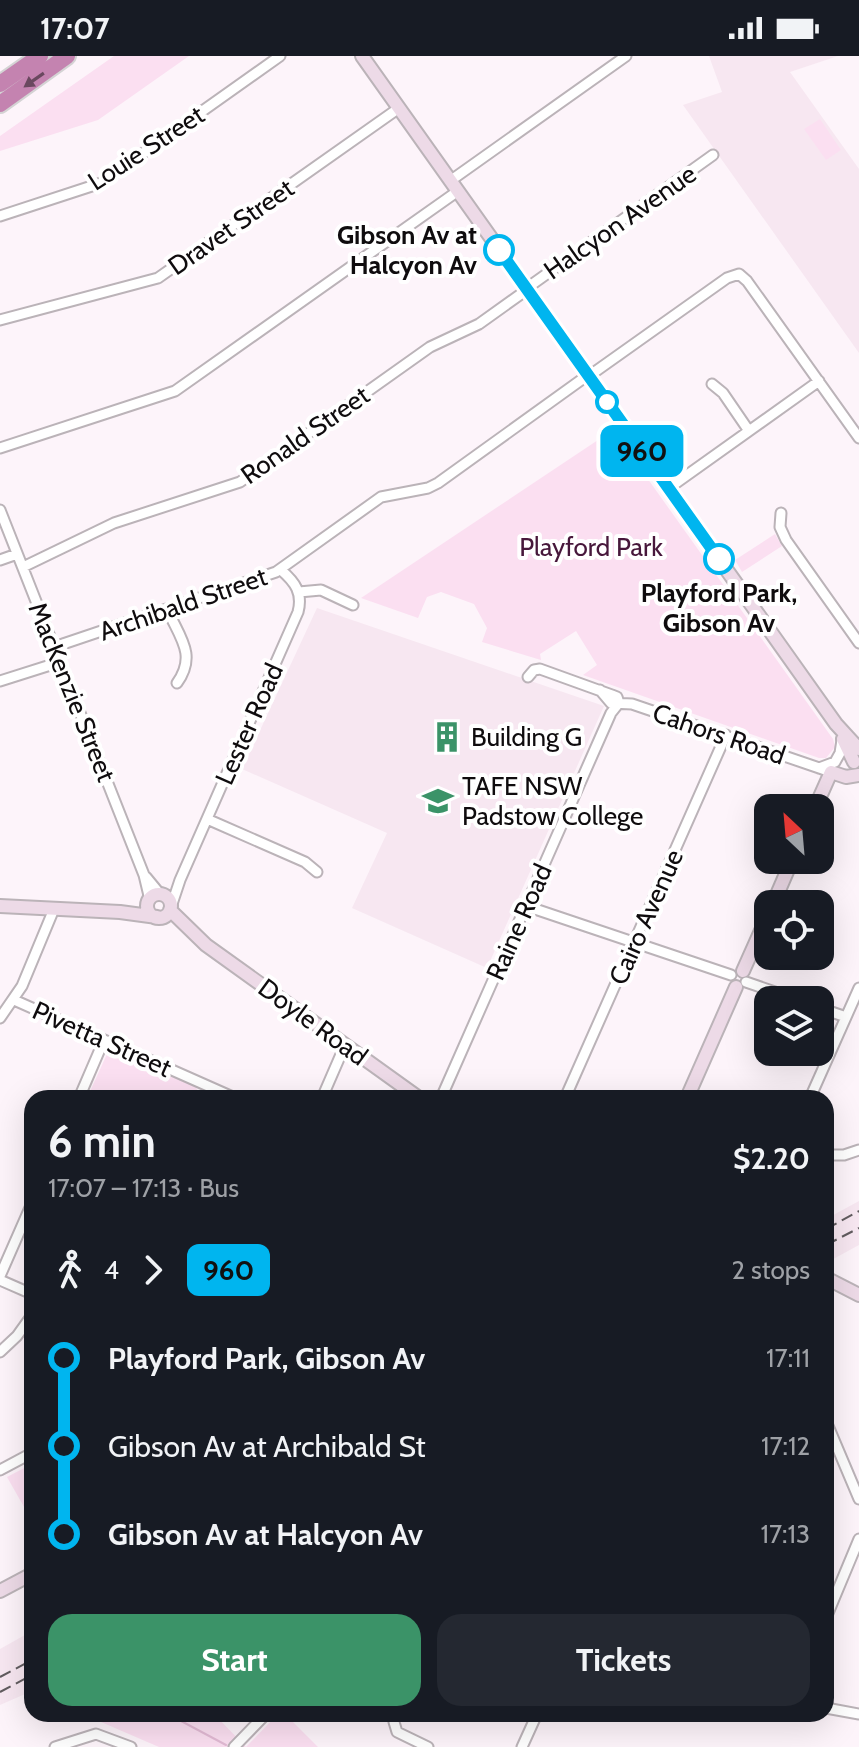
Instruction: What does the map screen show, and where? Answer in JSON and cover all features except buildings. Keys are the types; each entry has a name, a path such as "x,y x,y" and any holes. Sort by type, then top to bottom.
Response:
{"highway":[{"path":"0,84 40,56"},
{"path":"0,104 67,56"}],"street":[{"name":"Louie Street","path":"0,216 101,183 280,56"},
{"path":"362,56 836,724 857,764"},
{"path":"0,448 175,391 626,56"},
{"name":"Dravet Street","path":"0,320 158,278 399,108"},
{"name":"Halcyon Avenue","path":"527,289 713,155"},
{"name":"Archibald Street","path":"54,647 281,570 384,495 428,488 438,483 727,278 739,274 747,281 819,381"},
{"name":"Ronald Street","path":"23,567 114,523 240,482 430,347 479,324 527,289"},
{"path":"669,488 819,381 859,438"},
{"path":"712,384 723,393 749,431"},
{"name":"MacKenzie Street","path":"0,510 155,898"},
{"path":"781,513 780,527 786,540 859,643"},
{"path":"0,560 17,554"},
{"path":"281,570 299,592 321,590 353,605"},
{"name":"Lester Road","path":"165,913 297,617 299,592"},
{"path":"167,609 188,658 187,668 177,683"},
{"path":"0,681 60,662"},
{"name":"Cahors Road","path":"528,677 534,670 540,669 617,697 619,703 627,702 846,777 857,764"},
{"name":"Raine Road","path":"445,1090 613,709 619,703"},
{"path":"836,724 857,764"},
{"name":"Cairo Avenue","path":"569,1090 726,735"},
{"name":"Cahors Road","path":"825,770 838,758 842,737"},
{"path":"819,794 825,770"},
{"path":"207,819 305,862 317,872"},
{"name":"Lester Road","path":"155,898 180,880"},
{"path":"120,912 155,898 169,900 165,913"},
{"path":"155,898 149,912 165,913"},
{"path":"0,906 165,913"},
{"path":"526,906 759,986"},
{"path":"0,1018 14,1000 34,961 54,909"},
{"name":"Doyle Road","path":"165,913 408,1090"},
{"path":"690,1090 754,946"},
{"path":"814,1090 859,988"},
{"name":"Pivetta Street","path":"14,1000 218,1090"},
{"path":"834,1013 846,1017"},
{"path":"82,1090 104,1040"},
{"path":"325,1090 345,1045"},
{"path":"834,1155 859,1150"},
{"path":"24,1222 0,1278 24,1290"},
{"path":"834,1281 853,1292"},
{"path":"0,1352 24,1326"},
{"path":"834,1440 859,1499"},
{"path":"0,1470 24,1457"},
{"path":"834,1599 859,1539"},
{"path":"0,1591 24,1578"},
{"path":"834,1709 859,1714"},
{"path":"234,1747 258,1722"},
{"path":"394,1722 397,1732 428,1747"},
{"path":"522,1747 533,1722"},
{"path":"55,1747 80,1743 96,1734 131,1747"}],"shaded area":[{"path":"709,56 838,56 790,72 859,169 859,353 683,105 722,92"},
{"name":"TAFE NSW Padstow College","path":"317,608 604,706 487,968 352,908 387,833 242,769"},
{"path":"859,1201 859,1245 834,1259 834,1215"},
{"path":"24,1636 24,1694 0,1705 0,1649"}],"green space":[{"path":"114,56 189,56 98,120 0,151 0,136"},
{"path":"820,119 841,150 826,160 804,129"},
{"name":"Playford Park","path":"613,430 833,739 835,747 826,758 583,675 597,665 576,631 540,654 541,660 482,642 487,628 474,604 441,592 427,597 418,618 361,598"},
{"path":"775,534 782,546 742,572 735,560"},
{"path":"114,1051 197,1090 91,1090 107,1054"},
{"path":"24,1468 24,1507 7,1477"},
{"path":"101,1722 222,1722 246,1747 159,1747"},
{"path":"270,1722 293,1722 318,1747 246,1747"}],"waterway":[{"path":"183,1722 226,1745"}],"railway":[{"path":"834,1225 859,1211"},
{"path":"834,1241 859,1228"},
{"path":"0,1677 24,1664"},
{"path":"0,1692 24,1679"}],"bus line":[{"name":"960","path":"499,250 719,559"}],"place":[{"name":"Gibson Av at Halcyon Av","path":"499,250"},
{"name":"Playford Park, Gibson Av","path":"719,559"},
{"name":"Building G","path":"447,737"},
{"name":"TAFE NSW Padstow College","path":"438,801"}]}
